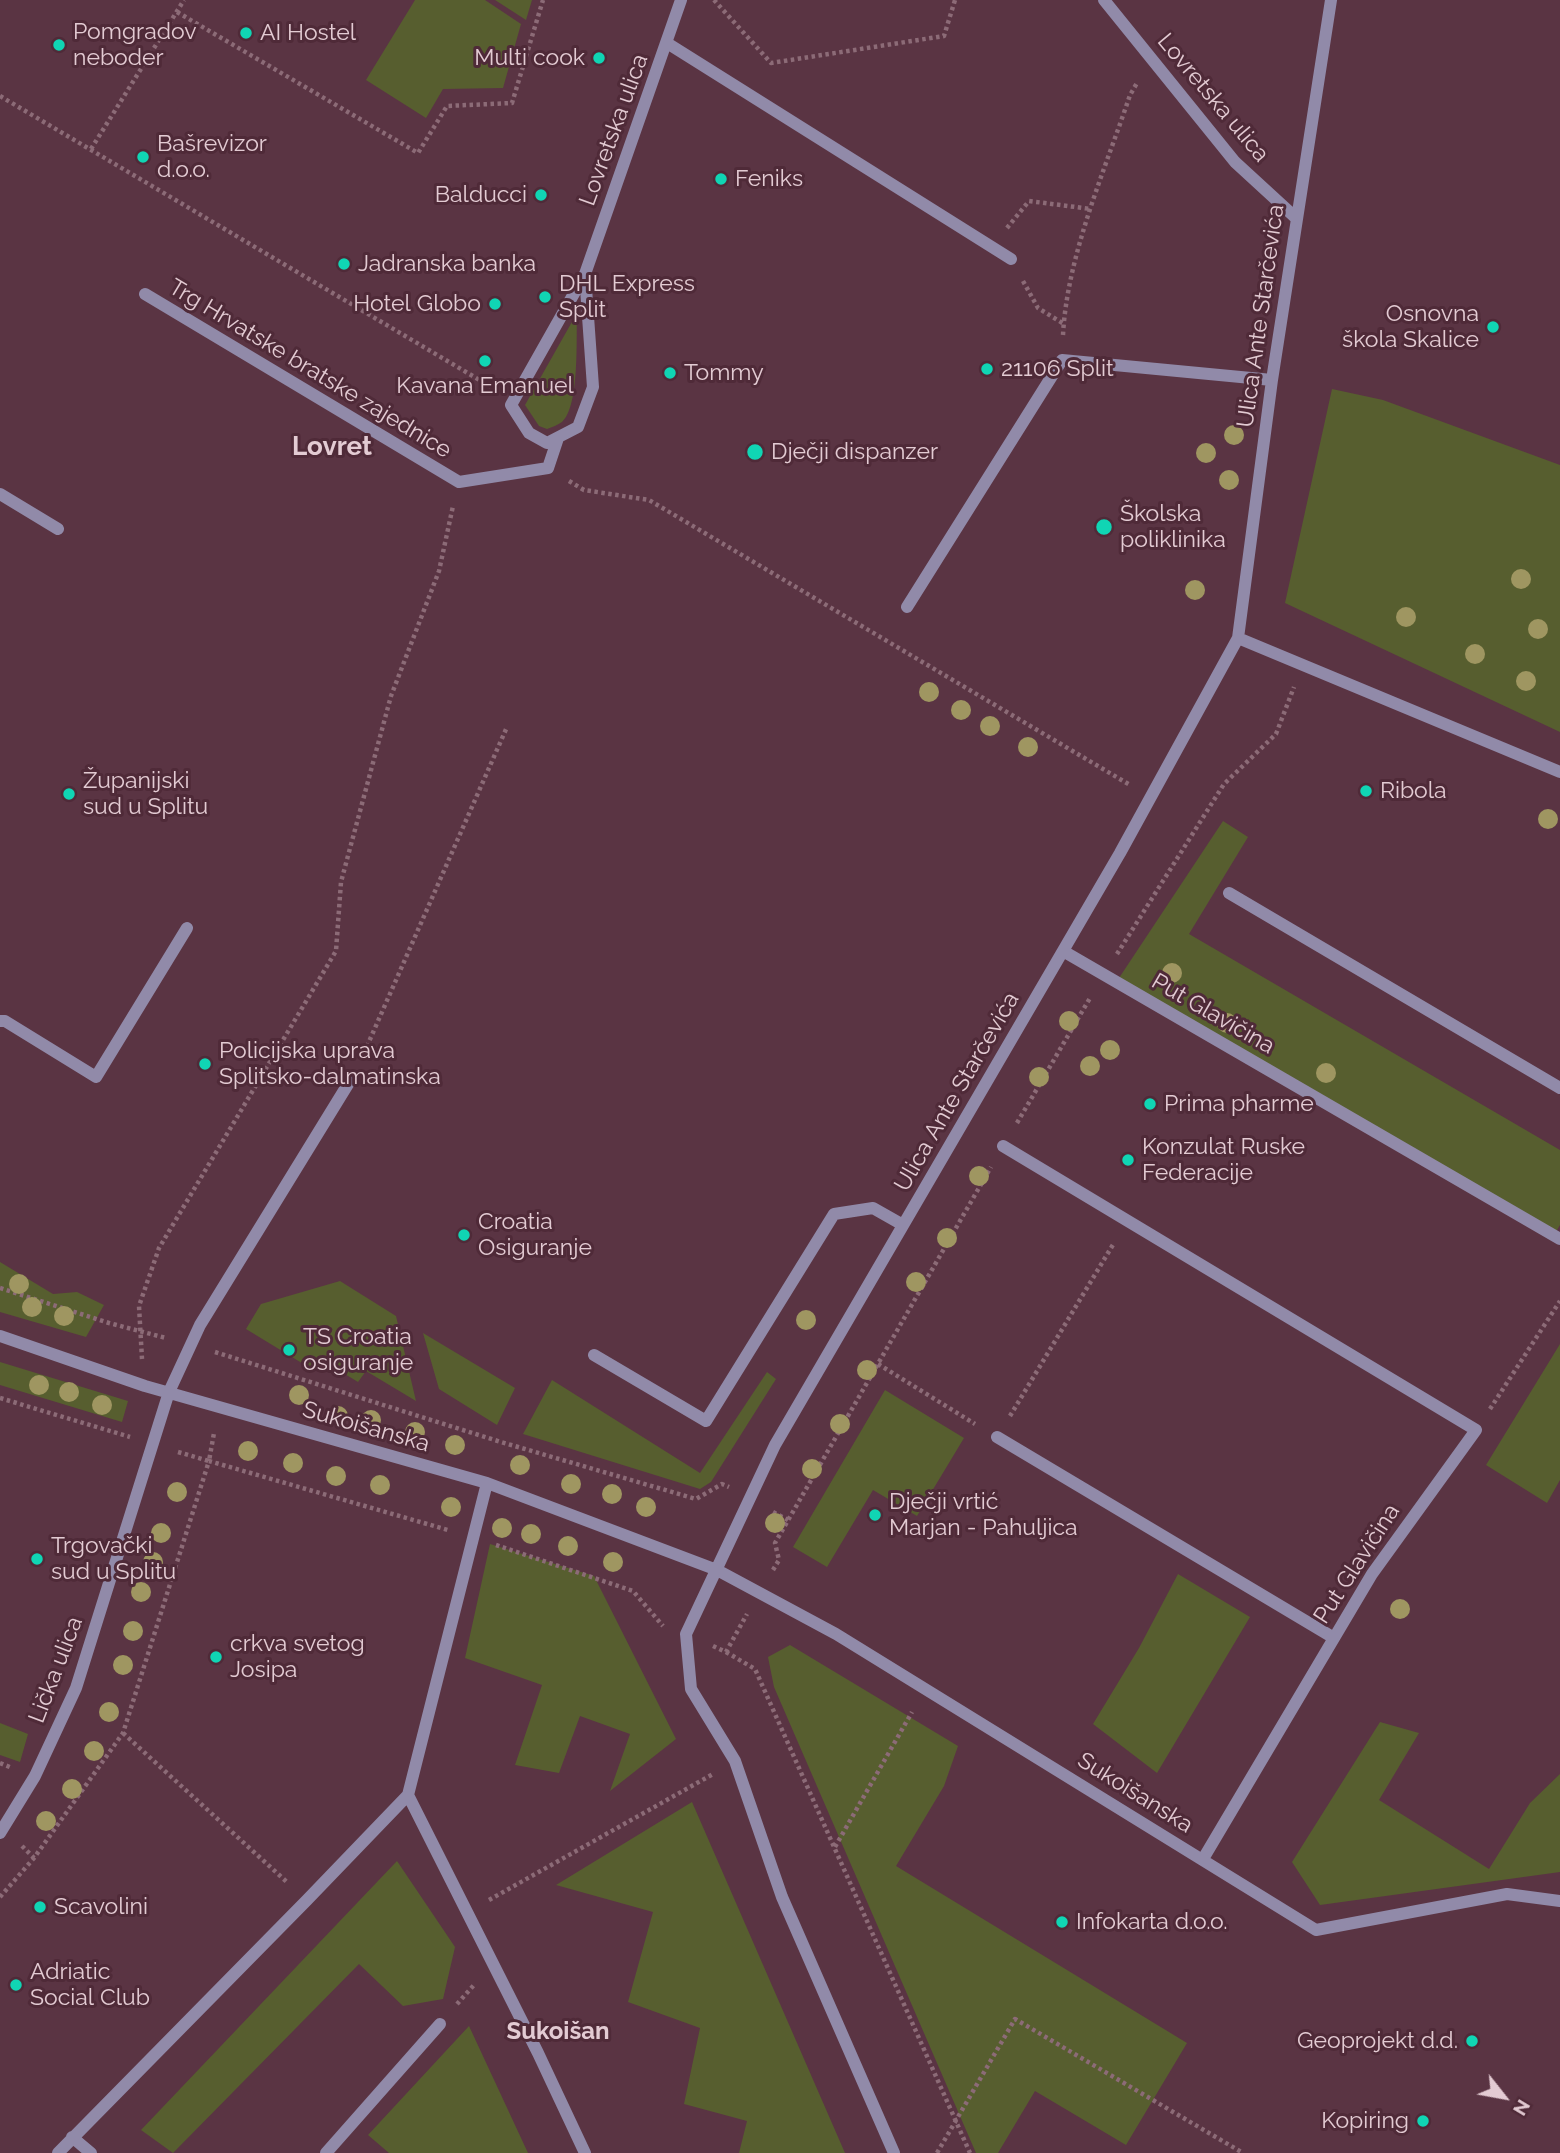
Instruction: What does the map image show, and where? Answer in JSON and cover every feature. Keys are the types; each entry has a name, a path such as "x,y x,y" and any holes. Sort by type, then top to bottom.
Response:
{"street":[{"name":"Lovretska ulica","path":"585,274 593,387 578,427 547,443 529,433 511,405 585,274 681,0"},
{"name":"Lovretska ulica","path":"1104,0 1236,162 1296,218"},
{"name":"Ulica Ante Starčevića","path":"717,1570 775,1445 1063,951 1238,638 1272,380 1331,0"},
{"path":"667,43 1011,259"},
{"name":"Trg Hrvatske bratske zajednice","path":"145,295 459,482 548,468 558,438"},
{"path":"907,607 1062,360 1272,380"},
{"path":"0,494 58,528"},
{"path":"1238,638 1560,772"},
{"path":"1228,893 1560,1088"},
{"path":"0,1021 5,1021 96,1077 187,928"},
{"name":"Put Glavičina","path":"1063,951 1557,1237"},
{"name":"Lička ulica","path":"0,1833 35,1776 76,1688 169,1392 190,1345 354,1076"},
{"path":"1003,1146 1476,1430"},
{"path":"594,1354 706,1421 834,1214 873,1208 903,1225"},
{"name":"Sukoišanska","path":"0,1336 145,1386 486,1483 717,1570 836,1634 1315,1930 1507,1894 1560,1901"},
{"name":"Put Glavičina","path":"1203,1859 1372,1574 1476,1430"},
{"path":"997,1437 1334,1638"},
{"path":"58,2153 408,1795 486,1483"},
{"path":"717,1570 686,1634 691,1689 735,1761 782,1897 894,2153"},
{"path":"408,1795 585,2153"},
{"path":"326,2153 440,2024"},
{"path":"72,2137 90,2153"}],"path":[{"path":"91,149 184,0"},
{"path":"177,12 418,153 447,106 512,103 543,0"},
{"path":"714,0 771,63 944,36 955,0"},
{"path":"1062,360 1065,300 1091,209 1130,95 1151,58"},
{"path":"0,96 486,384"},
{"path":"991,247 1029,201 1091,209"},
{"path":"1011,259 1038,308 1064,324"},
{"path":"130,1437 145,1386 139,1306 159,1248 336,951 341,882 391,695 439,571 459,482"},
{"path":"584,490 649,500 1151,797"},
{"path":"354,1076 507,727"},
{"path":"878,1364 997,1437 1128,1220"},
{"path":"0,1289 696,1499 722,1484 788,1520"},
{"path":"1476,1430 1560,1301"},
{"path":"0,1897 34,1858 123,1733 209,1461 473,1537 633,1591 662,1625 686,1634"},
{"path":"726,1653 755,1669 970,2153"},
{"path":"835,1848 925,1688"},
{"path":"123,1733 307,1900"},
{"path":"468,1912 735,1761"},
{"path":"440,2024 493,1963"},
{"path":"937,2153 1015,2019 1243,2153"}],"green space":[{"path":"415,0 485,0 521,24 503,88 443,89 426,118 366,80"},
{"path":"495,0 532,0 526,20"},
{"path":"577,313 576,370 572,402 562,422 547,429 539,426 525,405"},
{"path":"1332,389 1383,400 1560,465 1560,732 1285,603"},
{"path":"1223,821 1248,837 1189,934 1560,1150 1560,1225 1554,1235 1117,981"},
{"path":"0,1262 53,1294 77,1292 104,1305 86,1337 0,1312"},
{"path":"340,1281 396,1316 416,1401 366,1371 358,1382 317,1357 310,1368 246,1329 261,1304"},
{"path":"423,1333 515,1388 497,1425 439,1389"},
{"path":"1560,1344 1560,1480 1547,1503 1486,1465"},
{"path":"0,1362 128,1401 122,1422 0,1385"},
{"path":"767,1372 776,1379 711,1482 700,1489 523,1434 552,1380 700,1473"},
{"path":"885,1390 964,1438 917,1516 873,1490 827,1567 793,1547"},
{"path":"490,1544 594,1576 676,1739 610,1791 630,1734 580,1716 559,1773 515,1765 542,1685 465,1658"},
{"path":"1178,1574 1250,1617 1157,1773 1093,1724 1139,1648"},
{"path":"790,1645 958,1746 944,1786 896,1866 1187,2043 1126,2145 1035,2091 998,2153 976,2153 774,1687 768,1657"},
{"path":"1380,1722 1419,1733 1379,1800 1489,1869 1530,1803 1560,1774 1560,1872 1320,1905 1292,1862"},
{"path":"0,1723 28,1734 20,1762 0,1755"},
{"path":"692,1802 845,2153 739,2153 747,2121 684,2104 700,2028 628,2002 653,1912 556,1885"},
{"path":"397,1861 455,1947 443,1999 403,2006 359,1964 173,2153 141,2130"},
{"path":"469,2026 528,2153 389,2153 368,2135"}],"place":[{"name":"AI Hostel","path":"246,33"},
{"name":"Pomgradov neboder","path":"59,45"},
{"name":"Multi cook","path":"599,58"},
{"name":"Bašrevizor d.o.o.","path":"143,157"},
{"name":"Feniks","path":"721,179"},
{"name":"Balducci","path":"541,195"},
{"name":"Jadranska banka","path":"344,264"},
{"name":"DHL Express Split","path":"545,297"},
{"name":"Hotel Globo","path":"495,304"},
{"name":"Osnovna škola Skalice","path":"1493,327"},
{"name":"Kavana Emanuel","path":"485,361"},
{"name":"21106 Split","path":"987,369"},
{"name":"Tommy","path":"670,373"},
{"name":"Dječji dispanzer","path":"755,452"},
{"name":"Školska poliklinika","path":"1104,527"},
{"name":"Ribola","path":"1366,791"},
{"name":"Županijski sud u Splitu","path":"69,794"},
{"name":"Policijska uprava Splitsko-dalmatinska","path":"205,1064"},
{"name":"Prima pharme","path":"1150,1104"},
{"name":"Konzulat Ruske Federacije","path":"1128,1160"},
{"name":"Croatia Osiguranje","path":"464,1235"},
{"name":"TS Croatia osiguranje","path":"289,1350"},
{"name":"Dječji vrtić Marjan - Pahuljica","path":"875,1515"},
{"name":"Trgovački sud u Splitu","path":"37,1559"},
{"name":"crkva svetog Josipa","path":"216,1657"},
{"name":"Scavolini","path":"40,1907"},
{"name":"Infokarta d.o.o.","path":"1062,1922"},
{"name":"Adriatic Social Club","path":"16,1985"},
{"name":"Geoprojekt d.d.","path":"1472,2041"},
{"name":"Kopiring","path":"1423,2121"}],"district":[{"name":"Lovret","path":"332,447"},
{"name":"Sukoišan","path":"558,2032"}]}
